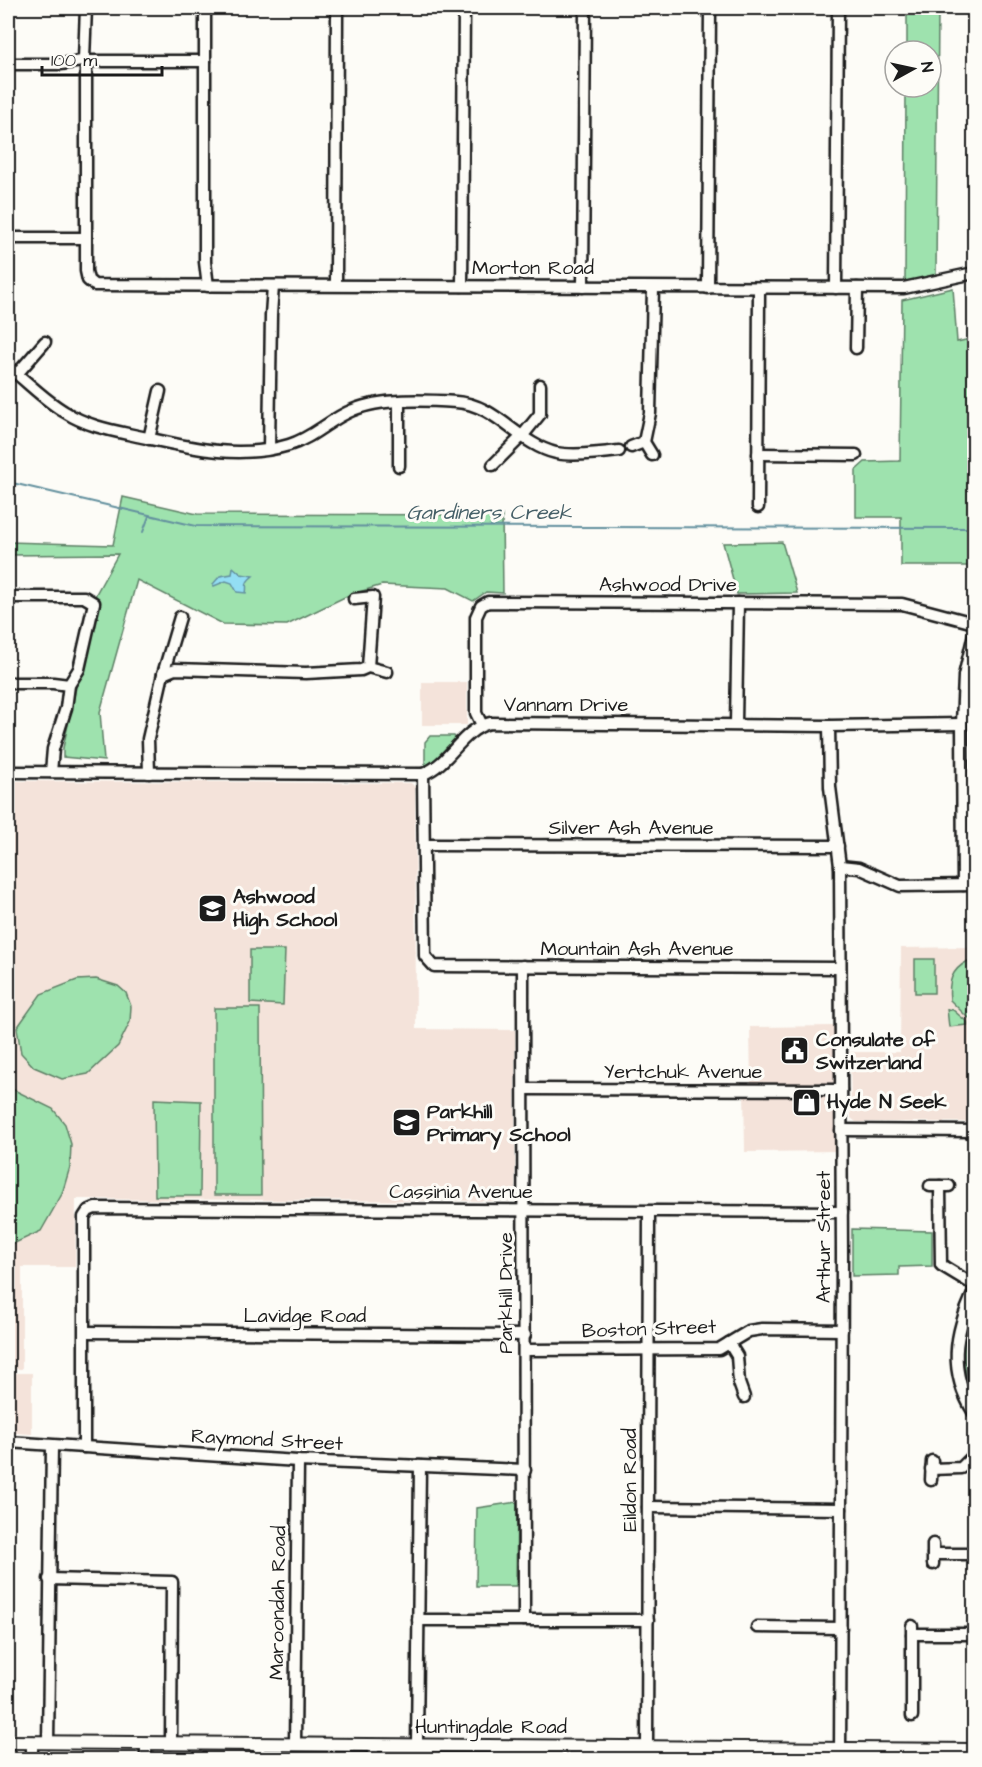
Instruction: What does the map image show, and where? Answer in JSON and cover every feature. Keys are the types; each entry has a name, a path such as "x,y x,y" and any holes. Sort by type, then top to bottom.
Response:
{"main road":[{"name":"Huntingdale Road","path":"8,1742 373,1745 840,1754 975,1750"}],"street":[{"path":"16,238 86,238 86,8"},
{"path":"205,286 206,8"},
{"path":"336,285 337,8"},
{"path":"462,286 464,8"},
{"path":"583,286 585,8"},
{"path":"708,288 710,8"},
{"path":"836,288 838,8"},
{"path":"8,64 206,62"},
{"name":"Morton Road","path":"86,238 86,274 90,282 100,286 904,288 975,273"},
{"path":"271,286 268,434 272,449"},
{"path":"652,454 644,442 650,413 653,288"},
{"path":"758,507 759,288"},
{"path":"856,348 857,288"},
{"path":"45,342 12,371 55,406 80,420 108,430 209,451 248,452 272,449 302,440 351,411 370,404 399,402 459,402 489,411 544,448 557,453 619,451"},
{"path":"493,465 540,414 540,385"},
{"path":"149,439 160,391"},
{"path":"399,402 399,466"},
{"path":"631,447 644,442"},
{"path":"758,454 856,455"},
{"path":"8,597 84,597 94,603 79,669 69,686 66,708 53,749 51,772"},
{"path":"354,599 373,597 368,667"},
{"name":"Ashwood Drive","path":"482,725 476,713 476,617 481,606 488,602 902,604 975,623"},
{"path":"736,724 738,603"},
{"path":"149,773 148,739 163,674 180,617"},
{"path":"840,866 859,868 900,886 969,885 962,724 964,676 975,634"},
{"path":"163,674 175,669 306,673 362,670 368,667 387,672"},
{"path":"8,683 53,683 69,686"},
{"name":"Vannam Drive","path":"423,774 435,767 475,729 490,723 829,726 962,724"},
{"name":"Arthur Street","path":"829,726 830,787 840,866 842,1130 840,1754"},
{"path":"8,772 423,774 424,845"},
{"name":"Silver Ash Avenue","path":"424,845 838,846"},
{"name":"Mountain Ash Avenue","path":"424,845 424,956 434,966 839,968"},
{"name":"Parkhill Drive","path":"523,966 524,1620"},
{"name":"Yertchuk Avenue","path":"524,1089 841,1090"},
{"path":"842,1130 975,1131"},
{"path":"940,1186 941,1265 975,1285"},
{"name":"Cassinia Avenue","path":"85,1332 84,1217 88,1211 95,1208 842,1212"},
{"name":"Eildon Road","path":"645,1751 648,1620 649,1212"},
{"path":"975,1292 963,1316 958,1336 957,1359 962,1385 975,1413"},
{"name":"Boston Street","path":"525,1350 719,1349 749,1331 762,1329 842,1330"},
{"path":"84,1447 85,1332"},
{"name":"Lavidge Road","path":"85,1332 525,1335"},
{"path":"729,1343 737,1356 739,1383 744,1396"},
{"name":"Raymond Street","path":"8,1442 298,1461 525,1470"},
{"path":"48,1743 52,1446"},
{"path":"931,1470 961,1468 975,1455"},
{"name":"Maroondah Road","path":"295,1744 298,1461"},
{"path":"417,1746 420,1466"},
{"path":"648,1507 841,1509"},
{"path":"933,1554 975,1554"},
{"path":"49,1579 172,1582 171,1744"},
{"path":"418,1620 648,1620"},
{"path":"757,1627 841,1628"},
{"path":"912,1716 912,1630 975,1634"},
{"path":"32,1742 32,1760"},
{"path":"146,1743 146,1760"},
{"path":"259,1760 260,1744"},
{"path":"373,1745 373,1760"}],"shaded area":[{"path":"422,682 467,682 467,725 422,725"},
{"name":"Ashwood High School","path":"8,781 411,783 415,787 416,1029 515,1030 515,1201 76,1199 75,1267 22,1267 22,1369 8,1369"},
{"path":"974,947 974,1122 856,1122 851,1118 850,1052 900,1052 901,948"},
{"path":"834,1026 838,1151 745,1152 744,1087 751,1087 750,1027"},
{"path":"11,1373 32,1373 32,1434 14,1433 11,1430"}],"green space":[{"path":"907,8 938,8 938,39 907,39"},
{"path":"906,99 937,99 936,275 905,283"},
{"path":"953,288 957,342 974,338 974,566 901,566 901,517 856,517 856,470 865,462 900,461 902,300"},
{"path":"123,497 197,514 502,515 503,593 486,592 473,601 448,588 382,585 349,595 287,625 223,624 137,580 100,712 104,761 63,757 96,594 118,554 8,555 8,542 113,545"},
{"path":"782,542 797,593 737,594 723,543"},
{"path":"430,736 454,736 457,740 433,764 425,767 425,742"},
{"path":"250,950 285,950 283,1005 250,1003"},
{"path":"915,959 934,959 934,993 915,993"},
{"path":"968,961 974,961 974,1021 950,1000 952,977 958,968"},
{"path":"96,979 118,986 126,993 131,1006 130,1022 118,1046 88,1074 62,1079 34,1067 21,1053 17,1028 41,994 77,980"},
{"path":"214,1008 260,1008 261,1195 214,1195"},
{"path":"947,1009 953,1010 967,1022 967,1025 949,1027"},
{"path":"8,1087 53,1109 65,1124 71,1144 70,1167 62,1194 41,1231 15,1243 8,1243"},
{"path":"154,1099 201,1101 200,1196 155,1196"},
{"path":"852,1229 932,1231 932,1266 899,1267 899,1275 852,1276"},
{"path":"974,1305 974,1398 966,1376 964,1352 967,1328"},
{"path":"517,1502 516,1586 476,1586 477,1508"}],"water":[{"path":"233,567 241,574 253,576 247,583 246,593 237,592 232,583 226,581 214,586 213,584 220,576 232,574"}],"waterway":[{"name":"Gardiners Creek","path":"8,482 196,526 974,528"},
{"path":"143,532 149,516"}],"place":[{"name":"Ashwood High School","path":"212,908"},
{"name":"Consulate of Switzerland","path":"795,1051"},
{"name":"Hyde N Seek","path":"806,1102"},
{"name":"Parkhill Primary School","path":"406,1123"}]}
